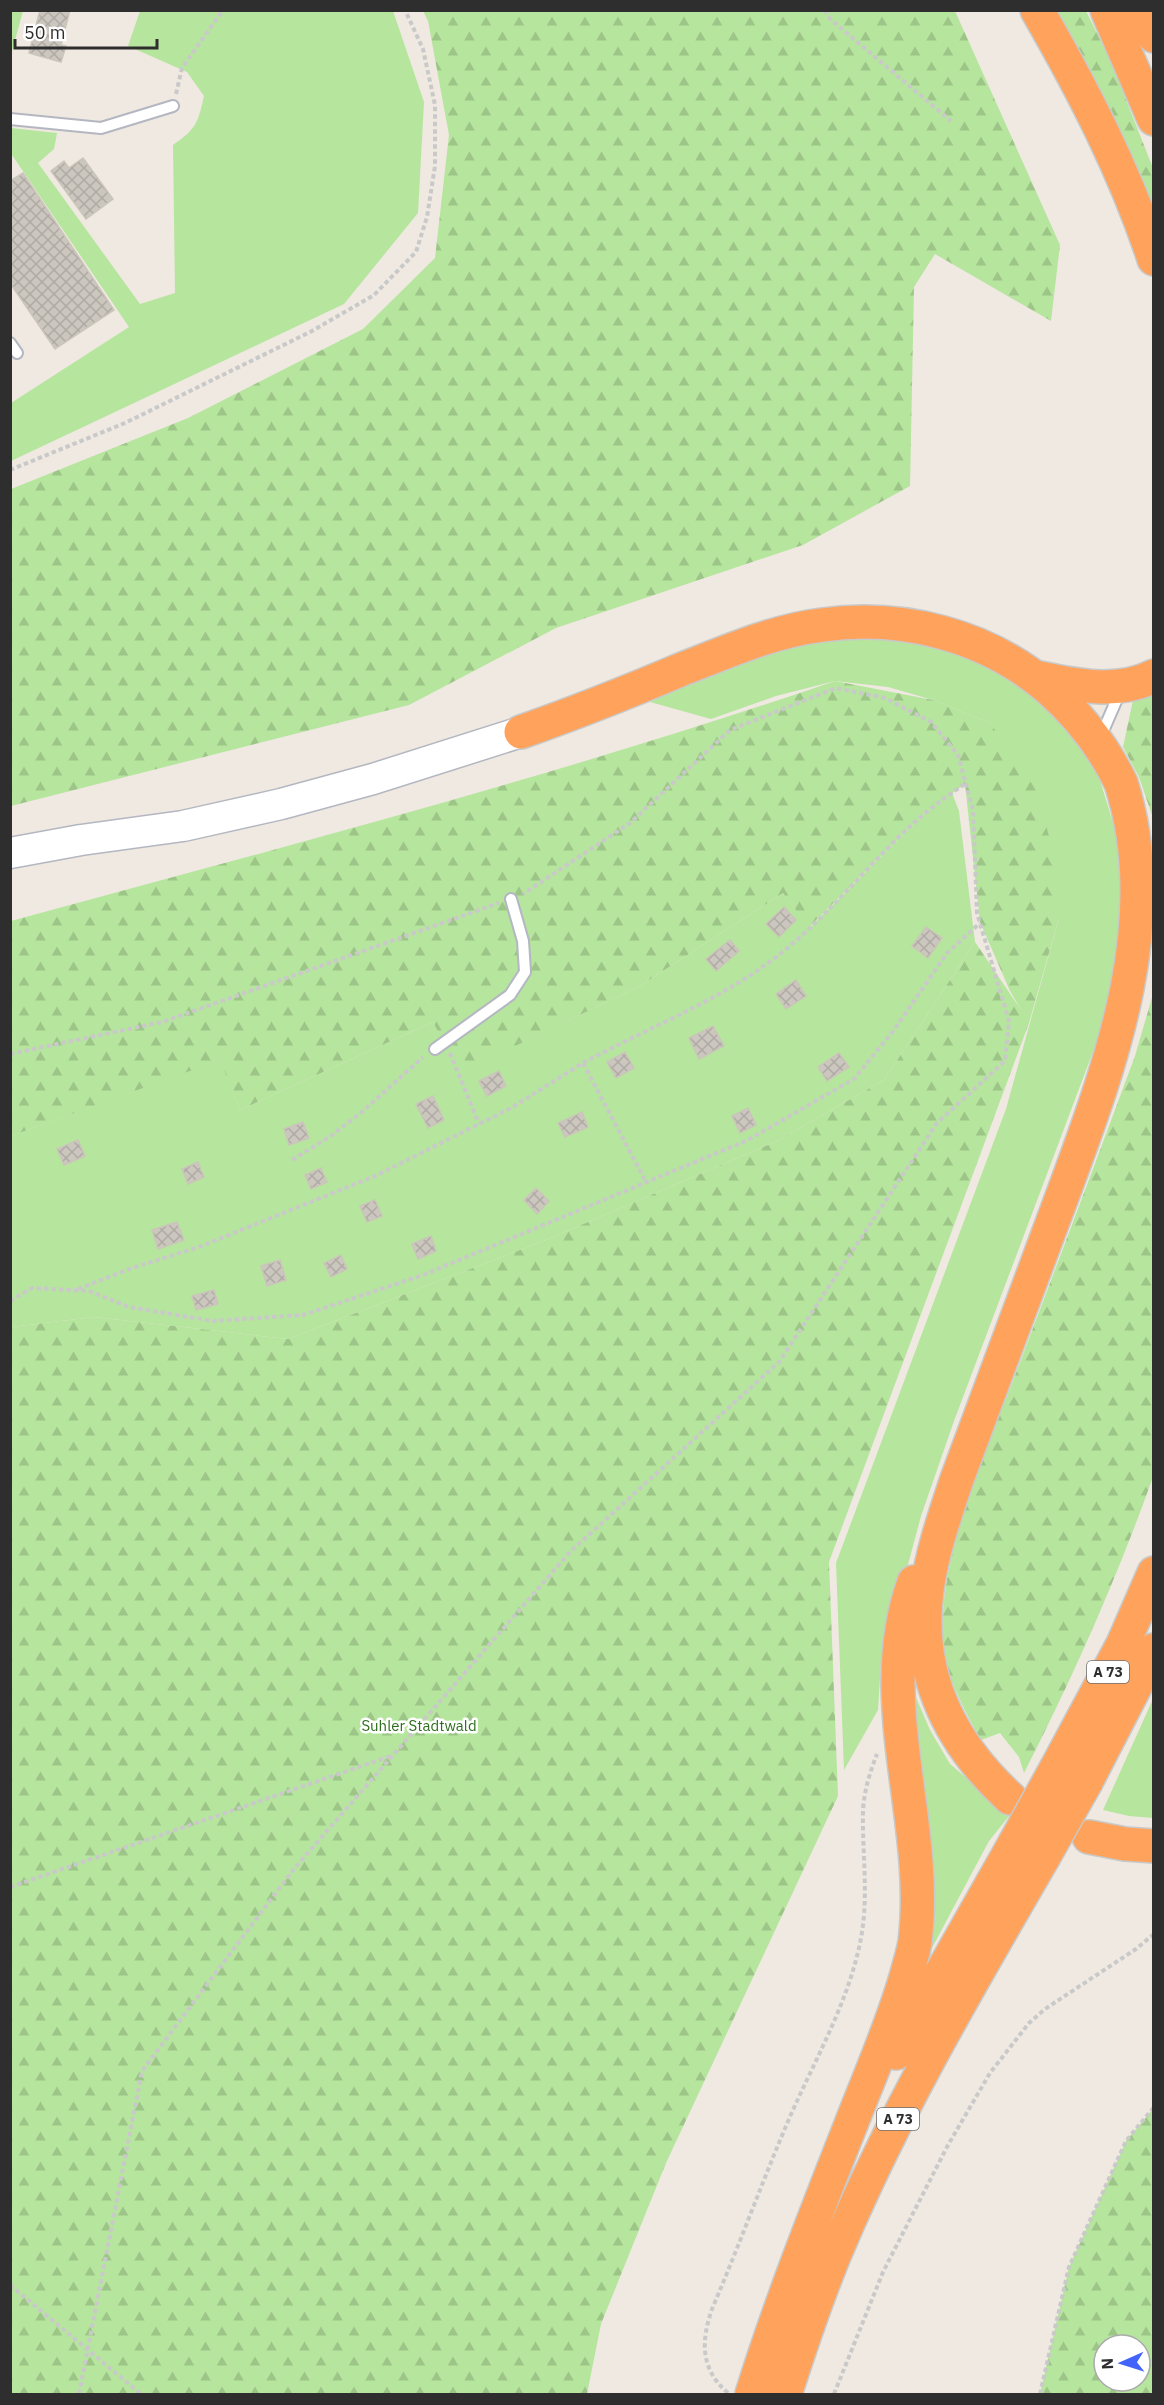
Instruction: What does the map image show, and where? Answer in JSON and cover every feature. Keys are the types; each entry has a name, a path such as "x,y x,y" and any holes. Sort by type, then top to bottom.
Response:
{"highway":[{"path":"1037,10 1077,79 1118,162 1154,259"},
{"path":"1107,10 1154,119"},
{"path":"1142,10 1154,36"},
{"path":"521,732 746,645 790,631 835,623 896,623 942,632 980,646 1034,677 1071,710 1098,743 1123,789 1132,809 1141,843 1148,903 1142,961 1128,1016 957,1479 912,1589 905,1612 898,1655 897,1681 899,1723 918,1887 915,1945 891,2024 813,2222"},
{"path":"1034,677 1084,686 1123,686 1154,676"},
{"path":"957,1479 940,1531 927,1589 926,1624 929,1662 939,1700 957,1738 979,1767 1010,1798"},
{"name":"A 73","path":"785,2394 838,2246 889,2136 961,1999 1029,1851 1058,1767 1123,1644 1154,1573"},
{"name":"A 73","path":"752,2394 766,2349 813,2222 862,2117 1029,1851 1086,1782 1154,1650"},
{"path":"1089,1837 1125,1844 1154,1846"}],"main road":[{"path":"10,853 81,840 183,826 281,804 373,779 521,732"}],"lane":[{"path":"10,119 101,128 173,106"},
{"path":"1098,743 1123,686"},
{"path":"435,1049 510,995 525,972 523,941 511,899"}],"path":[{"path":"173,106 182,68 223,10"},
{"path":"10,471 125,423 312,331 374,295 416,252 427,217 435,166 435,105 423,49 405,10"},
{"path":"825,10 830,19 876,60 951,121"},
{"path":"10,1054 162,1022 523,895 630,823 730,730 836,688 885,698 931,722 958,755 973,810 977,913 1009,1020 1005,1061 938,1123 779,1362 570,1552 293,1870 142,2071 79,2394"},
{"path":"75,1290 132,1268 199,1247 375,1176 512,1108 626,1039 691,1010 758,970 802,936 905,831 938,802 966,783"},
{"path":"10,1301 32,1288 89,1291 129,1307 213,1321 303,1315 423,1275 748,1140 854,1079 894,1030 948,953 980,922"},
{"path":"445,1042 479,1124"},
{"path":"292,1160 331,1136 435,1049"},
{"path":"583,1063 646,1182"},
{"path":"729,2394 717,2380 707,2362 705,2333 712,2308 790,2118 831,2029 854,1967 861,1938 865,1901 864,1801 867,1782 879,1749"},
{"path":"10,1887 392,1756"},
{"path":"834,2394 883,2272 948,2145 990,2073 1029,2023 1154,1934"},
{"path":"1040,2394 1069,2267 1126,2141 1154,2107"},
{"path":"10,2284 88,2352 141,2394"}],"green space":[{"path":"10,11 23,11 11,55"},
{"path":"140,11 393,11 424,102 418,213 344,304 11,461 11,403 129,327 12,155 11,128 57,133 54,149 38,163 140,304 175,293 173,145 195,125 204,96 187,72 128,46"},
{"path":"423,11 955,11 1060,245 1051,321 935,254 914,287 910,486 803,545 556,628 409,705 11,806 11,489 188,418 363,329 435,258 449,135 428,21"},
{"path":"1047,11 1086,11 1111,62 1153,168 1153,231"},
{"path":"793,638 912,639 983,663 1030,691 1070,729 1095,764 1117,836 1127,919 1100,1033 954,1421 921,1516 898,1602 882,1647 878,1710 844,1770 836,1563 1006,1109 1059,918 990,723 933,700 888,687 835,681 776,696 711,719 650,702 767,646"},
{"name":"Suhler Stadtwald","path":"835,681 933,700 990,723 1036,788 1057,866 1059,918 1029,1023 829,1562 838,1796 666,2163 601,2324 587,2394 11,2394 11,1327 94,1317 288,1339 546,1240 777,1141 884,1080 975,942 1021,1010 1010,991 980,922 965,784 924,814 809,927 783,893 640,986 459,1073 433,1022 240,1110 220,1060 11,1136 11,921 322,837 528,778"},
{"path":"1153,695 1153,818 1139,777 1123,747 1133,700"},
{"path":"952,793 959,811 975,942 884,1080 777,1141 546,1240 288,1339 94,1317 11,1327 11,1136 220,1059 240,1110 433,1022 460,1072 640,986 783,893 810,927 924,814"},
{"path":"1153,994 1153,1477 1125,1552 1093,1627 1024,1773 1019,1757 1000,1733 981,1740 952,1681 943,1643 943,1609 948,1574 967,1502 1135,1056"},
{"path":"907,1652 915,1695 930,1730 950,1764 981,1790 1013,1811 989,1841 925,1961"},
{"path":"1153,1699 1153,1818 1129,1816 1103,1810"},
{"path":"1153,2109 1153,2394 1040,2394 1069,2267 1126,2141"}],"building":[{"path":"40,10 70,10 61,45 66,46 61,62 29,53"},
{"path":"83,158 113,199 86,219 51,171 64,161 69,168"},
{"path":"23,173 114,310 55,349 10,283 10,181"},
{"path":"784,907 796,920 779,937 766,924"},
{"path":"926,927 942,938 928,958 912,946"},
{"path":"730,940 739,951 716,971 706,959"},
{"path":"796,980 806,996 786,1009 776,994"},
{"path":"713,1026 724,1046 699,1059 689,1038"},
{"path":"625,1052 634,1068 616,1078 607,1062"},
{"path":"839,1053 849,1067 827,1081 818,1067"},
{"path":"499,1071 506,1086 487,1096 479,1081"},
{"path":"433,1096 444,1120 428,1128 416,1104"},
{"path":"748,1108 756,1125 740,1133 732,1116"},
{"path":"582,1112 588,1127 565,1137 558,1123"},
{"path":"303,1122 309,1138 289,1145 284,1129"},
{"path":"78,1140 85,1156 64,1165 57,1149"},
{"path":"198,1162 204,1177 188,1184 182,1169"},
{"path":"321,1168 327,1182 311,1189 305,1175"},
{"path":"536,1188 549,1201 537,1214 524,1200"},
{"path":"375,1200 382,1216 367,1222 360,1206"},
{"path":"177,1222 184,1240 158,1249 152,1230"},
{"path":"431,1236 436,1251 418,1259 412,1244"},
{"path":"341,1255 347,1269 331,1277 324,1263"},
{"path":"280,1260 286,1280 267,1286 261,1266"},
{"path":"214,1290 218,1304 196,1310 192,1296"}]}
